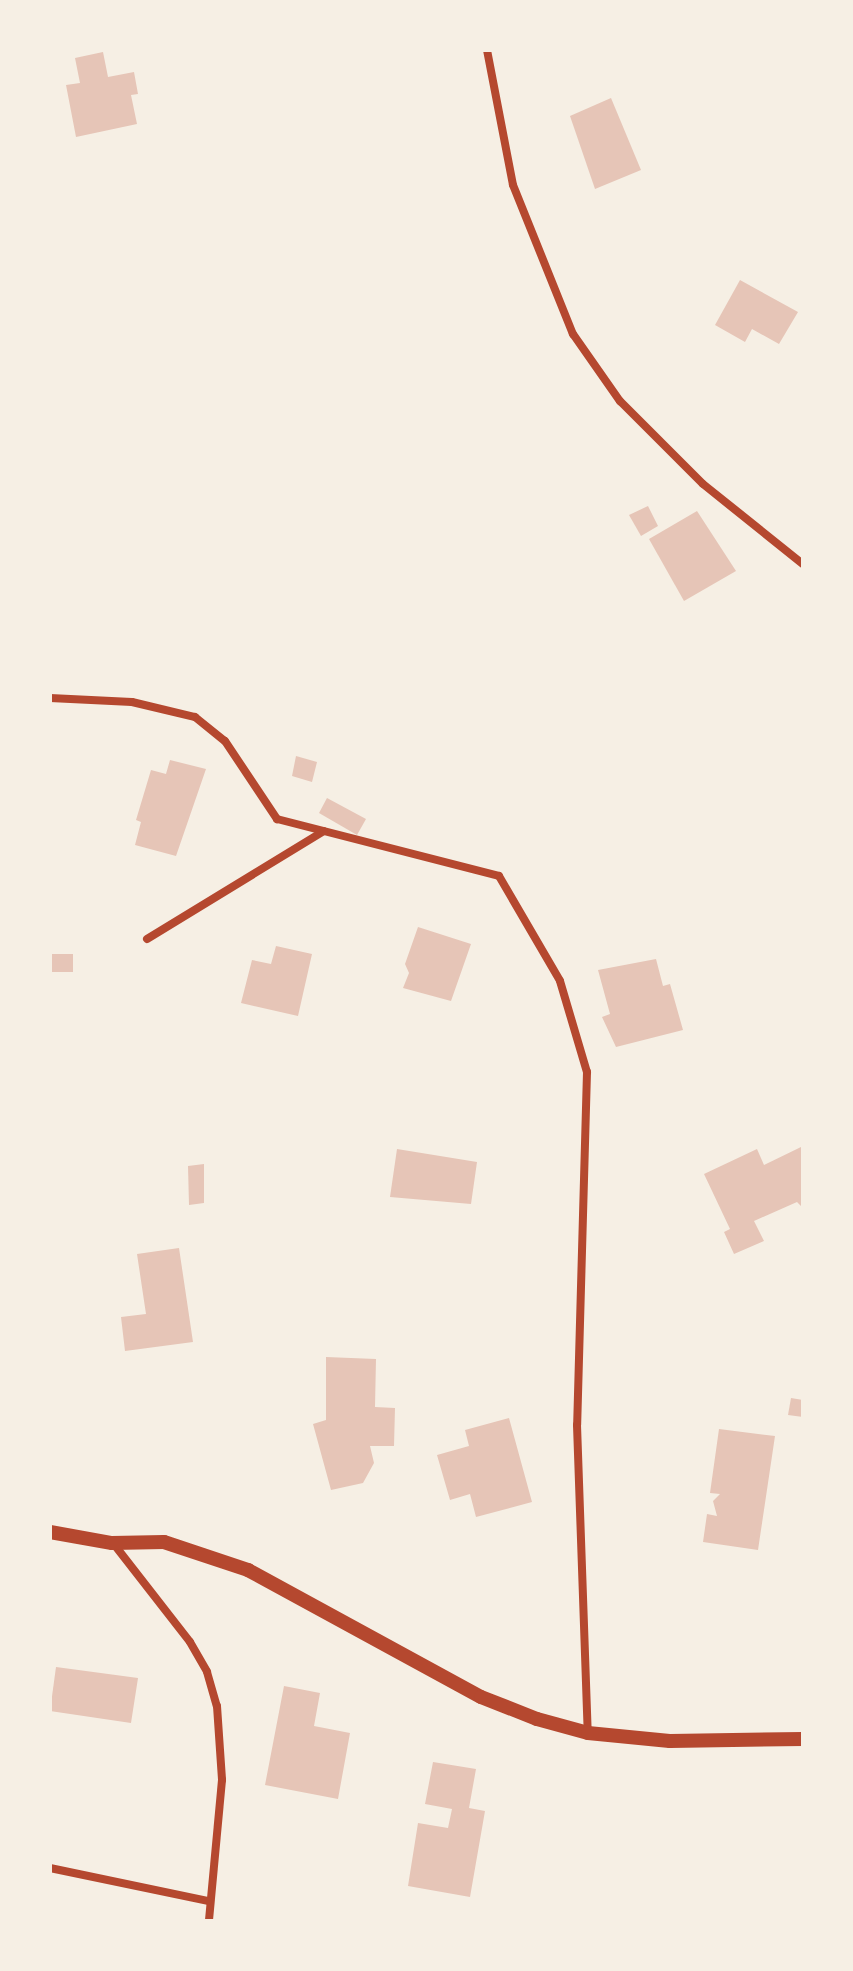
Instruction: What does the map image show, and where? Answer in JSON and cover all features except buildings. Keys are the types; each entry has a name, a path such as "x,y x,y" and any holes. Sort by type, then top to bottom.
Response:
{"street":[{"path":"487,50 513,185 573,334 620,401 672,453 803,564"},
{"path":"50,698 132,702 195,717 225,741 277,819 499,876 560,981 587,1072 577,1425 588,1733"},
{"path":"147,939 324,831"},
{"path":"50,1532 112,1543 164,1542 248,1570 481,1697 588,1733 670,1741 803,1739"},
{"path":"112,1543 190,1642 207,1672 217,1706 222,1780 208,1901 209,1921"},
{"path":"50,1868 208,1901"}]}
